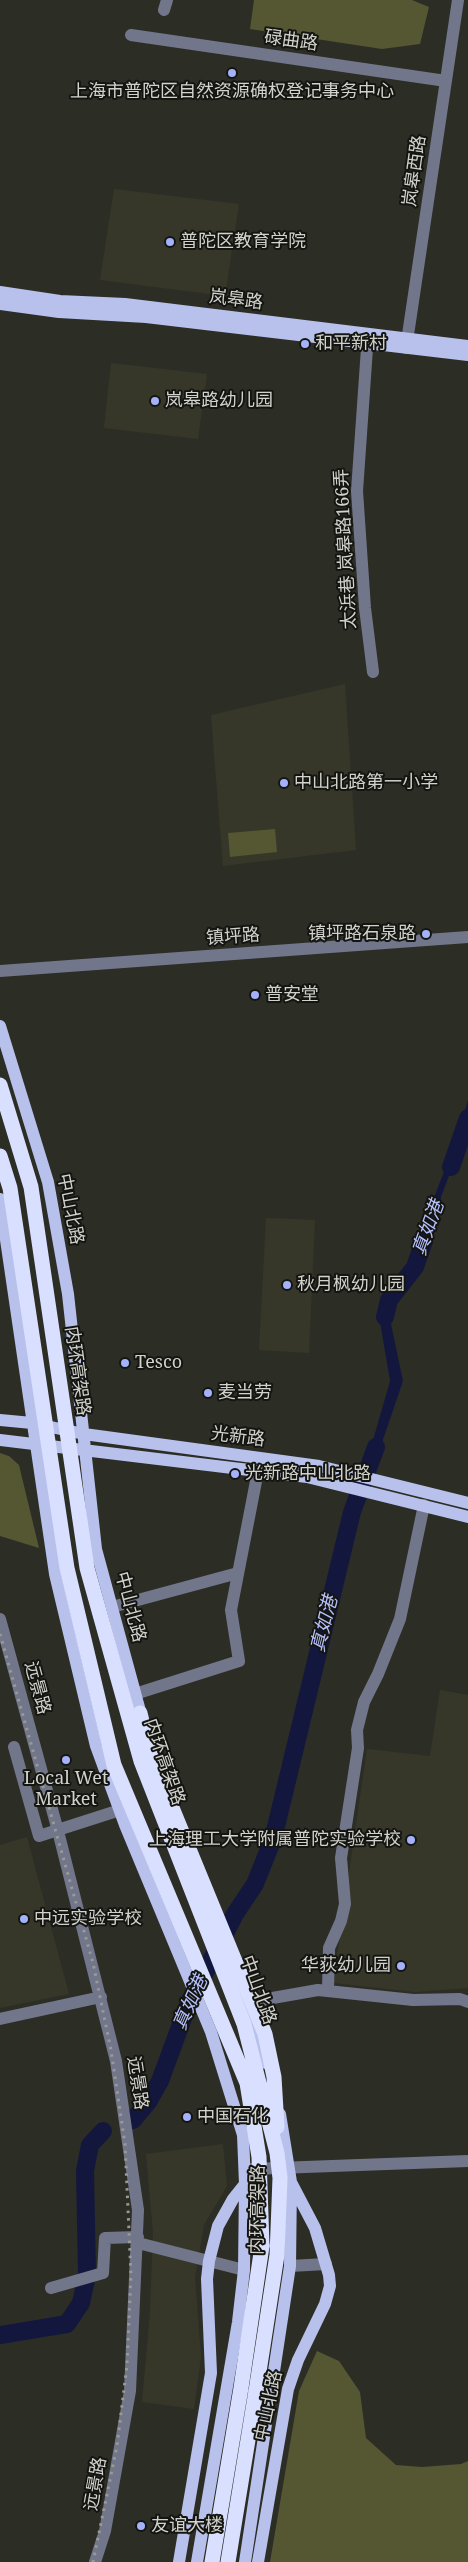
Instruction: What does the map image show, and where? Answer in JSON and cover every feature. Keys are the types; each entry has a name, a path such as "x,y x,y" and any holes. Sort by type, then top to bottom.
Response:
{"highway":[{"name":"内环高架路","path":"0,1085 31,1187 87,1568 141,1761 244,2024 276,2153 287,2176 277,2255 228,2562"},
{"name":"内环高架路","path":"0,1156 10,1188 67,1568 114,1765 247,2083 259,2157 262,2246 212,2562"},
{"path":"140,1713 150,1754 265,2034 274,2078 287,2176"}],"main road":[{"name":"岚皋路","path":"0,292 60,301 126,304 407,343 468,355"},
{"name":"岚皋路","path":"0,304 58,312 146,317 368,338"},
{"name":"岚皋路","path":"407,343 468,346"},
{"name":"中山北路","path":"0,1026 48,1182 68,1294 96,1549 146,1736 273,2084 285,2134 290,2266 245,2562"},
{"path":"0,1199 55,1574 96,1746 120,1810 211,2032 242,2135 245,2184 244,2270 197,2562"},
{"name":"光新路","path":"0,1420 32,1423 84,1434 310,1464 468,1502"},
{"name":"光新路","path":"0,1440 258,1470 333,1482 468,1516"},
{"name":"中山北路","path":"258,2562 288,2389 298,2360 329,2295 329,2275 315,2228 287,2176"},
{"path":"179,2562 211,2373 207,2279 209,2261 218,2226 233,2199 245,2184"}],"street":[{"name":"岚皋西路","path":"407,343 458,0"},
{"name":"碌曲路","path":"131,35 446,81"},
{"name":"太浜巷 岚皋路166弄","path":"368,338 357,491 364,608 373,672"},
{"name":"镇坪路","path":"0,971 468,938"},
{"path":"135,1694 239,1661 231,1610 258,1470"},
{"path":"328,1990 329,1948 341,1921 345,1904 341,1858 358,1748 357,1730 364,1702 378,1674 400,1619 424,1505"},
{"path":"112,1607 238,1573"},
{"name":"远景路","path":"0,1619 58,1831 116,2061 138,2210 130,2391 105,2531 95,2562"},
{"path":"14,1747 39,1836 120,1810"},
{"path":"244,2003 308,1991 328,1990 413,2000 460,1999 468,2002"},
{"path":"0,2019 101,1997"},
{"path":"244,2170 287,2176 468,2161"},
{"path":"51,2288 103,2273 105,2238 138,2240 244,2270"},
{"path":"290,2266 326,2264"}],"shaded area":[{"name":"普陀区教育学院","path":"114,189 239,204 225,296 100,280"},
{"name":"岚皋路幼儿园","path":"111,363 207,374 198,439 104,428"},
{"name":"中山北路第一小学","path":"345,684 356,850 223,866 211,715"},
{"name":"秋月枫幼儿园","path":"266,1218 315,1220 309,1353 259,1350"},
{"name":"上海理工大学附属普陀实验学校","path":"440,1690 468,1695 468,1988 415,1992 333,1983 367,1749 430,1756"},
{"name":"中远实验学校","path":"27,1837 69,1994 0,2008 0,1845"},
{"path":"223,2144 227,2186 204,2225 195,2277 201,2357 194,2409 142,2402 150,2313 153,2232 146,2154"}],"green space":[{"path":"254,0 412,0 429,7 420,44 382,49 250,29"},
{"path":"275,829 277,852 230,857 228,833"},
{"path":"0,1453 9,1456 19,1465 39,1548 0,1536"},
{"path":"317,2351 339,2361 360,2392 366,2438 396,2465 422,2467 461,2464 468,2461 468,2562 270,2562 299,2391"}],"water":[{"path":"468,1100 468,1118 460,1147 416,1263 393,1294 390,1319 403,1381 373,1469 365,1468 390,1381 379,1316 383,1296 408,1263 455,1144"}],"waterway":[{"name":"真如港","path":"451,1167 468,1118"},
{"name":"真如港","path":"385,1317 389,1300 415,1267 424,1241"},
{"name":"真如港","path":"133,2120 148,2102 160,2081 188,2005 235,1914 255,1884 273,1839 352,1512 376,1447"},
{"name":"真如港","path":"0,2335 67,2324 81,2303 87,2275 85,2171 90,2145 103,2131"}],"railway":[{"path":"0,1634 93,1963 111,2050 125,2144 131,2275 127,2365 117,2446 93,2562"}],"place":[{"name":"上海市普陀区自然资源确权登记事务中心","path":"232,73"},
{"name":"普陀区教育学院","path":"170,242"},
{"name":"和平新村","path":"305,344"},
{"name":"岚皋路幼儿园","path":"155,401"},
{"name":"中山北路第一小学","path":"284,783"},
{"name":"镇坪路石泉路","path":"426,934"},
{"name":"普安堂","path":"255,995"},
{"name":"秋月枫幼儿园","path":"287,1285"},
{"name":"Tesco","path":"125,1363"},
{"name":"麦当劳","path":"208,1393"},
{"name":"光新路中山北路","path":"235,1474"},
{"name":"Local Wet Market","path":"66,1760"},
{"name":"上海理工大学附属普陀实验学校","path":"411,1840"},
{"name":"中远实验学校","path":"24,1919"},
{"name":"华荻幼儿园","path":"401,1966"},
{"name":"中国石化","path":"187,2117"},
{"name":"友谊大楼","path":"141,2526"}]}
